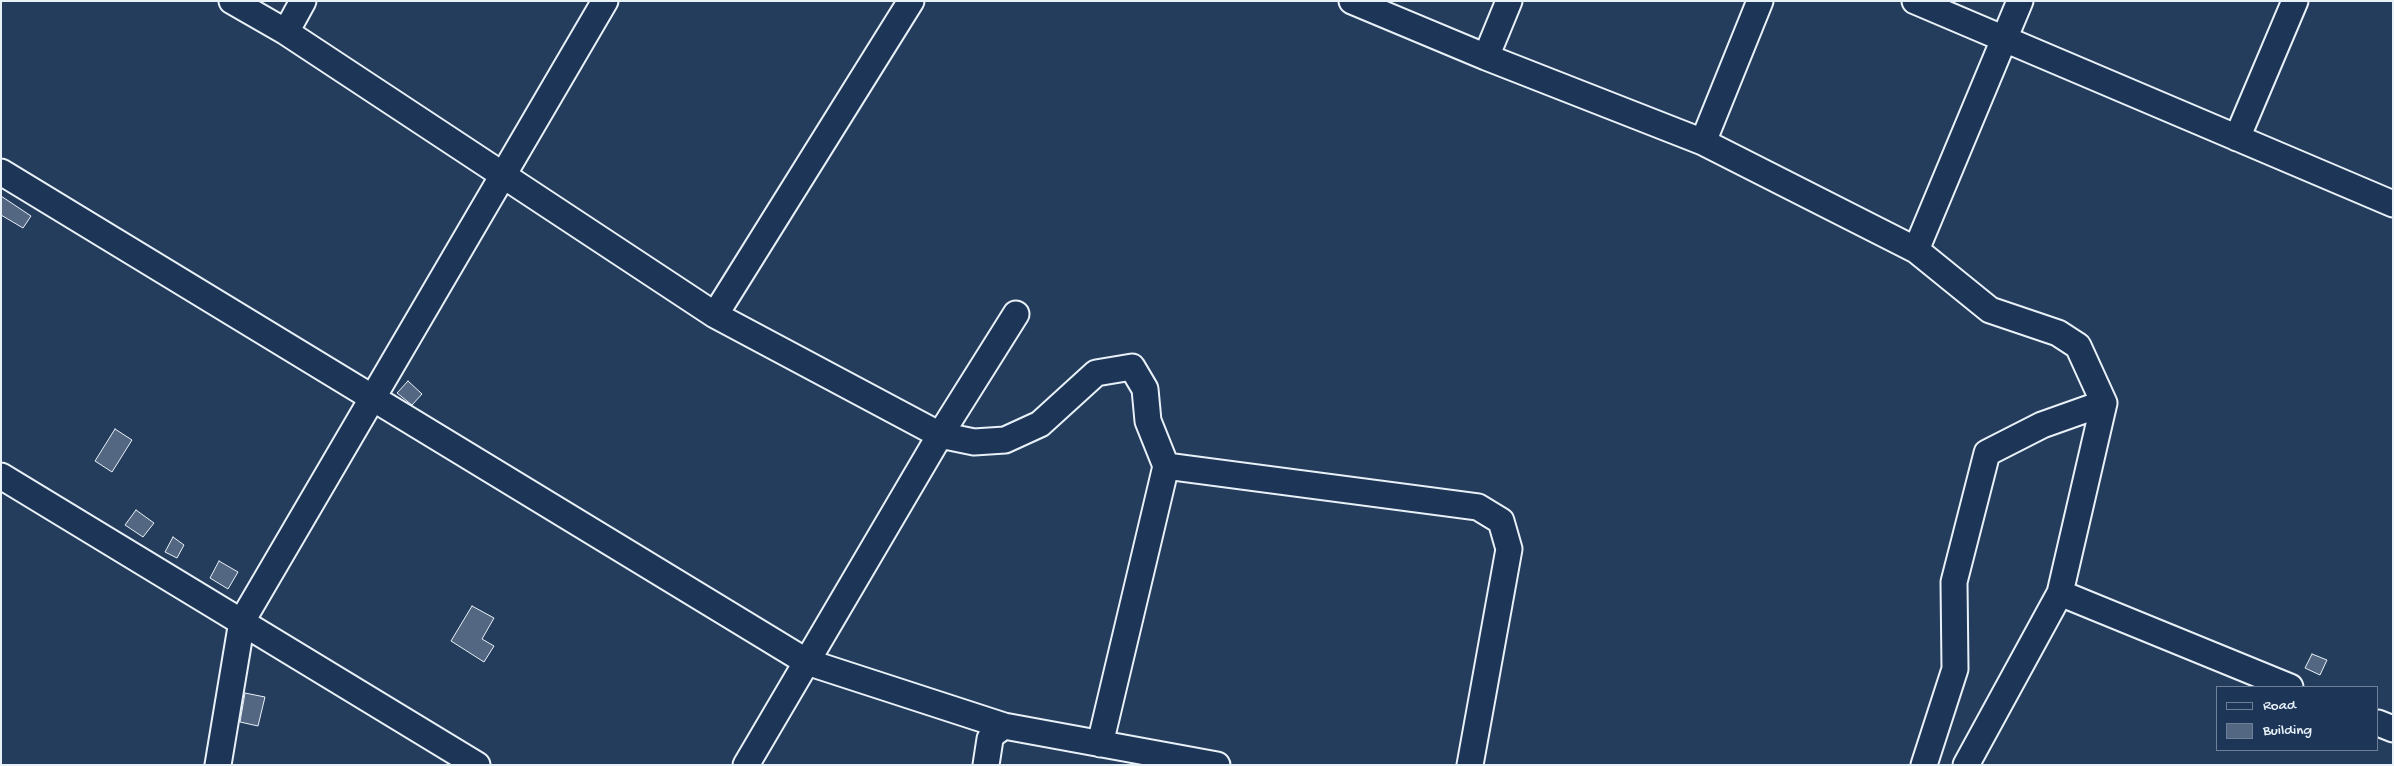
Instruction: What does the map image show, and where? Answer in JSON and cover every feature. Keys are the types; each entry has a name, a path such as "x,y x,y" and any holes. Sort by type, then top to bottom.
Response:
{"street":[{"path":"232,1 286,32 715,315 940,435 974,442 1005,440 1040,424 1096,372 1132,367 1145,389 1148,421 1166,466 1100,744"},
{"path":"286,32 303,1"},
{"path":"218,765 242,621 605,1"},
{"path":"715,315 912,1"},
{"path":"1352,1 1486,57 1703,142 1916,250 1990,310 2058,332 2078,346 2104,403 2060,592 1966,765"},
{"path":"1486,57 1509,1"},
{"path":"1703,142 1760,1"},
{"path":"1915,1 2393,204"},
{"path":"1916,250 2020,1"},
{"path":"2237,138 2296,1"},
{"path":"1,172 807,662 1004,726 1217,765"},
{"path":"746,765 940,435 1016,314"},
{"path":"1924,765 1955,669 1954,582 1987,453 2042,425 2104,403"},
{"path":"1166,466 1478,507 1501,521 1509,549 1470,765"},
{"path":"1,476 477,765"},
{"path":"2060,592 2288,686"},
{"path":"2379,723 2393,729"},
{"path":"986,765 990,739 993,734 1004,726"}],"building":[{"path":"1,196 31,216 23,228 1,215"},
{"path":"408,381 422,394 412,405 397,393"},
{"path":"115,429 132,440 112,472 95,461"},
{"path":"136,510 154,523 143,537 125,525"},
{"path":"173,537 184,545 177,558 165,552"},
{"path":"219,561 238,572 228,589 210,578"},
{"path":"472,606 494,618 482,639 494,646 484,662 451,641"},
{"path":"2312,654 2327,660 2320,675 2305,668"},
{"path":"245,693 265,697 258,726 240,722"}]}
